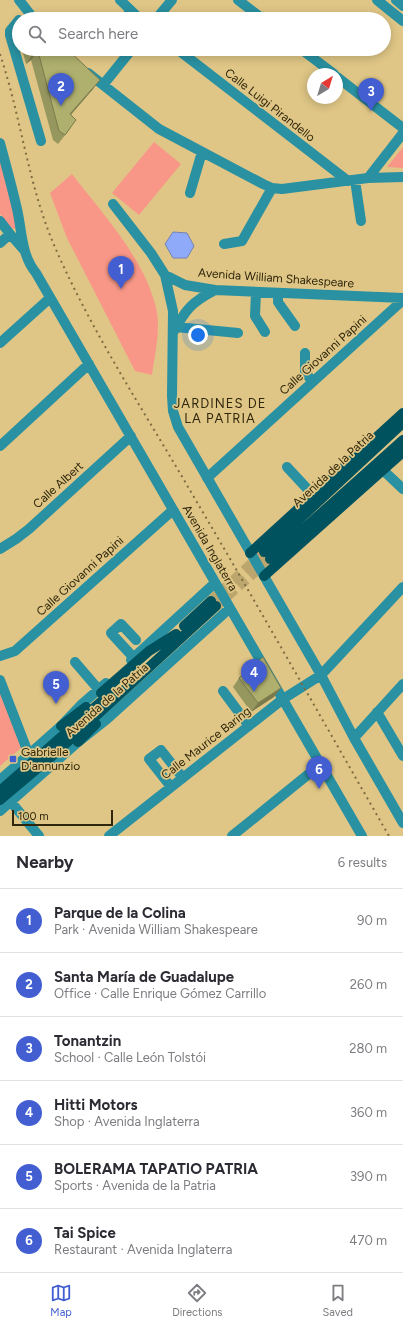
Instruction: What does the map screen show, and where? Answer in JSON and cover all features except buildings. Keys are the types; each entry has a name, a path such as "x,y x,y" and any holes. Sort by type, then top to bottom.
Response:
{"main road":[{"path":"250,553 403,413"},
{"name":"Avenida de la Patria","path":"403,423 267,555 403,440"},
{"path":"264,576 403,452"},
{"name":"Avenida de la Patria","path":"0,791 214,604"},
{"path":"61,726 87,706 149,651 178,636"},
{"path":"78,742 178,636"},
{"name":"Avenida de la Patria","path":"0,800 51,757 178,636"}],"street":[{"path":"19,0 27,10"},
{"path":"120,0 131,11"},
{"path":"162,12 172,0"},
{"path":"238,0 254,12"},
{"path":"377,0 403,20"},
{"path":"396,0 403,6"},
{"path":"12,28 10,31 12,42"},
{"path":"16,56 41,140"},
{"path":"103,85 126,56"},
{"name":"Calle Luigi Pirandello","path":"186,56 352,180"},
{"path":"310,56 326,68"},
{"path":"82,68 159,129 272,188 282,189 368,178 403,177"},
{"path":"343,82 403,128"},
{"path":"368,178 403,133"},
{"name":"Avenida Inglaterra","path":"0,143 36,272 321,764 358,834"},
{"path":"190,193 202,152"},
{"path":"352,180 361,220"},
{"path":"224,244 242,241 272,188"},
{"path":"113,204 151,253 165,275 173,311 174,330 172,396 173,411 178,427 321,675 354,738 403,823"},
{"name":"Avenida Inglaterra","path":"18,211 20,232 30,266 36,272"},
{"path":"0,221 26,252"},
{"path":"0,243 10,234"},
{"name":"Avenida William Shakespeare","path":"165,275 185,285 215,290 403,299"},
{"path":"198,286 204,290 201,297"},
{"path":"174,330 189,307 201,297 215,290"},
{"path":"256,292 255,316 265,332"},
{"path":"278,293 278,302 295,326"},
{"path":"0,343 50,298"},
{"name":"Calle Giovanni Papini","path":"207,478 403,299"},
{"path":"174,330 238,333"},
{"path":"305,354 305,371 312,382"},
{"path":"0,446 89,364"},
{"name":"Calle Albert","path":"0,549 30,529 131,436"},
{"path":"287,468 313,495"},
{"path":"383,470 403,489"},
{"name":"Calle Giovanni Papini","path":"0,656 15,651 173,510"},
{"name":"Avenida de la Patria","path":"0,780 61,726 82,704 215,583"},
{"name":"Calle Maurice Baring","path":"109,836 282,699 321,675 403,587"},
{"name":"Avenida de la Patria","path":"0,811 78,742 107,720 230,608"},
{"path":"134,658 112,634 121,624 136,640"},
{"path":"75,662 99,690"},
{"path":"0,680 29,755"},
{"path":"354,738 403,684"},
{"path":"223,691 249,726"},
{"path":"294,719 296,691"},
{"path":"377,712 403,756"},
{"path":"171,787 149,759 161,750 183,778"},
{"path":"232,836 321,764"},
{"path":"11,802 39,836"}],"shaded area":[{"path":"154,142 181,164 139,215 112,193"},
{"path":"403,147 403,168 387,167"},
{"path":"0,159 17,226 15,229 10,228 0,214"},
{"path":"72,174 121,237 142,272 150,290 156,308 158,324 152,375 135,371 67,238 50,193"},
{"path":"0,691 21,748 0,766"}],"water":[{"path":"173,232 187,233 194,246 187,258 173,258 165,244"}],"tunnel":[{"path":"211,601 264,552"},
{"path":"216,606 270,559"}],"railway":[{"path":"0,54 45,222 54,245 84,308 101,340 266,621 389,836"}],"place":[{"name":"Santa María de Guadalupe","path":"61,106"},
{"name":"Tonantzin","path":"371,111"},
{"name":"Parque de la Colina","path":"121,289"},
{"name":"Hitti Motors","path":"254,692"},
{"name":"BOLERAMA TAPATIO PATRIA","path":"56,704"},
{"name":"Gabrielle D'annunzio","path":"13,759"},
{"name":"Tai Spice","path":"319,789"}],"district":[{"name":"JARDINES DE LA PATRIA","path":"220,410"}]}
